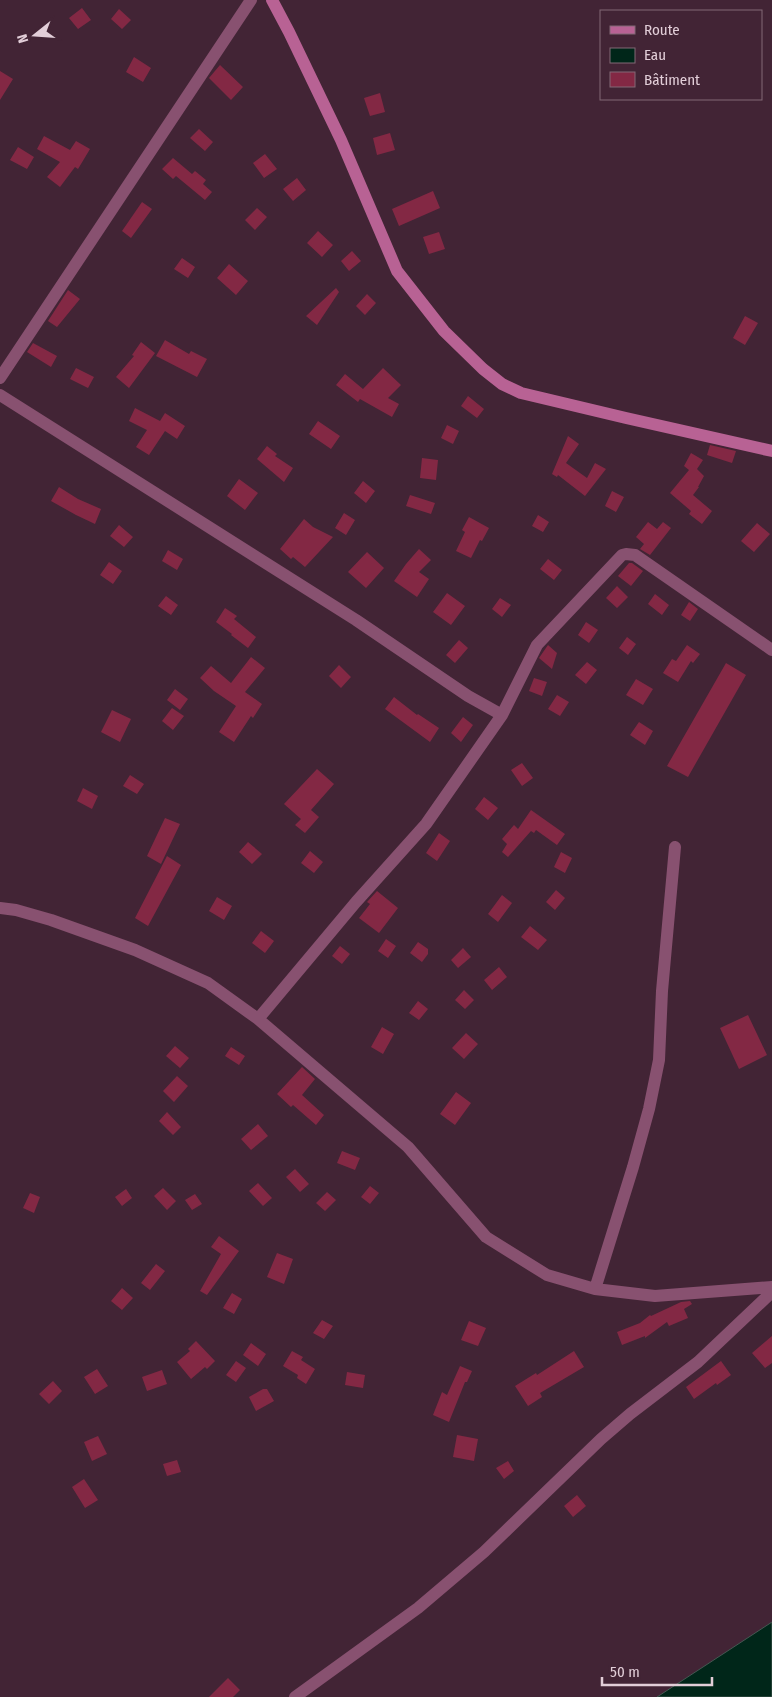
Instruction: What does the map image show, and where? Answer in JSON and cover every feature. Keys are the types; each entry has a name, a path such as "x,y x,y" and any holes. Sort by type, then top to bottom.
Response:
{"main road":[{"path":"272,0 290,32 340,140 397,271 444,331 482,369 502,384 521,393 772,451"}],"street":[{"path":"0,378 251,0"},
{"path":"0,395 356,620 468,696 502,715"},
{"path":"258,1019 356,902 426,824 502,715 538,645 616,560 626,554 635,555 772,650"},
{"path":"594,1289 633,1167 659,1060 662,991 675,847"},
{"path":"0,908 16,910 51,920 134,950 208,983 258,1019 408,1147 486,1237 547,1275 594,1289 655,1296 772,1288"},
{"path":"294,1697 418,1608 440,1590 484,1552 601,1439 630,1414 698,1362 772,1292"}],"water":[{"path":"772,1622 772,1697 657,1697"}],"building":[{"path":"82,8 91,20 78,29 69,18"},
{"path":"119,9 131,20 122,29 111,19"},
{"path":"134,57 151,68 143,82 126,72"},
{"path":"220,65 243,87 231,100 209,78"},
{"path":"0,71 13,79 0,100"},
{"path":"380,93 385,112 370,116 364,98"},
{"path":"199,129 213,142 205,151 190,138"},
{"path":"390,133 395,150 377,155 373,138"},
{"path":"44,136 70,150 76,141 90,149 78,169 75,167 60,187 47,177 60,162 37,149"},
{"path":"18,147 34,157 27,169 10,160"},
{"path":"265,154 277,169 264,178 253,163"},
{"path":"173,158 192,174 195,171 206,180 203,184 212,192 205,200 176,176 173,179 162,169"},
{"path":"297,178 306,190 293,201 283,189"},
{"path":"433,191 440,208 399,226 392,209"},
{"path":"142,202 152,209 131,238 122,231"},
{"path":"257,208 267,217 255,230 245,220"},
{"path":"318,231 333,245 322,257 307,243"},
{"path":"439,232 445,249 429,254 423,237"},
{"path":"352,251 361,261 349,271 341,261"},
{"path":"182,258 195,267 188,278 174,269"},
{"path":"229,264 248,281 236,295 217,278"},
{"path":"336,288 339,292 317,325 306,316"},
{"path":"68,290 80,299 57,327 48,321"},
{"path":"367,294 376,303 365,315 356,306"},
{"path":"745,316 758,323 745,345 733,338"},
{"path":"165,340 189,354 191,351 207,359 197,377 156,356"},
{"path":"141,342 155,353 129,388 116,377 134,356 132,355"},
{"path":"33,343 57,356 51,367 27,352"},
{"path":"76,368 94,377 88,388 70,379"},
{"path":"383,368 401,385 388,398 399,404 392,417 360,399 358,402 336,385 345,374 363,389"},
{"path":"468,396 484,409 477,418 461,406"},
{"path":"135,408 160,421 165,413 185,426 177,439 165,431 149,455 136,447 147,430 129,421"},
{"path":"318,421 340,436 331,449 309,434"},
{"path":"447,425 459,431 453,444 441,438"},
{"path":"568,436 579,444 566,463 587,478 595,463 606,469 585,496 558,475 557,477 552,474"},
{"path":"710,445 736,451 732,463 707,455"},
{"path":"267,446 277,454 275,456 293,468 284,482 257,459"},
{"path":"691,453 703,460 697,469 704,476 693,495 712,511 702,524 689,514 691,511 670,493 689,470 684,466"},
{"path":"422,458 438,460 436,480 420,478"},
{"path":"239,479 258,493 245,510 227,496"},
{"path":"363,481 375,491 366,503 354,493"},
{"path":"59,487 78,499 101,509 95,524 51,501"},
{"path":"612,491 624,497 616,512 605,506"},
{"path":"410,495 435,503 431,514 406,506"},
{"path":"344,513 355,520 346,535 335,528"},
{"path":"538,515 549,522 543,532 532,526"},
{"path":"469,517 489,528 482,541 480,540 471,558 456,551 465,532 462,530"},
{"path":"304,519 313,527 333,537 305,567 293,557 291,559 280,549"},
{"path":"648,522 657,529 663,522 671,528 650,555 640,549 644,544 636,537"},
{"path":"757,523 770,534 754,552 741,541"},
{"path":"119,525 133,537 124,547 110,536"},
{"path":"419,549 431,560 419,572 429,579 417,597 394,581"},
{"path":"168,550 183,559 177,570 162,561"},
{"path":"367,552 384,568 366,588 348,572"},
{"path":"548,559 562,570 554,580 540,569"},
{"path":"109,562 122,571 113,584 100,575"},
{"path":"629,563 643,571 631,586 618,576"},
{"path":"617,586 628,597 617,608 606,598"},
{"path":"447,593 465,606 451,625 433,612"},
{"path":"655,594 669,605 662,615 648,604"},
{"path":"166,596 178,605 171,615 158,606"},
{"path":"500,598 511,605 502,617 492,609"},
{"path":"689,602 698,609 690,621 681,615"},
{"path":"225,608 237,616 234,619 256,637 248,648 216,622"},
{"path":"586,622 598,630 589,643 578,635"},
{"path":"627,637 636,644 628,655 619,648"},
{"path":"459,640 468,648 455,663 446,655"},
{"path":"548,645 557,653 552,669 539,658"},
{"path":"687,645 700,654 693,663 691,661 678,682 663,673 672,659 676,661"},
{"path":"251,657 265,668 245,692 262,704 253,718 251,716 234,742 219,732 236,706 214,691 200,678 211,666 231,683"},
{"path":"587,662 597,670 586,684 575,675"},
{"path":"726,663 746,675 688,777 667,766"},
{"path":"339,665 351,677 341,688 329,676"},
{"path":"534,678 547,682 542,696 529,691"},
{"path":"636,679 653,689 643,705 626,695"},
{"path":"175,689 188,699 180,710 167,700"},
{"path":"557,695 569,702 560,716 548,709"},
{"path":"394,697 417,715 439,728 430,742 385,709"},
{"path":"172,708 184,716 173,730 162,721"},
{"path":"112,710 131,719 120,742 101,732"},
{"path":"463,717 473,725 461,742 451,733"},
{"path":"639,722 653,731 645,745 630,735"},
{"path":"522,763 533,778 522,786 511,770"},
{"path":"317,769 334,784 311,810 319,817 305,833 295,825 301,819 284,804"},
{"path":"130,775 144,784 137,794 123,786"},
{"path":"83,788 98,796 92,809 77,801"},
{"path":"484,797 498,808 488,820 475,809"},
{"path":"531,810 565,834 557,845 536,830 534,833 531,831 508,857 502,852 507,844 502,839 514,825 518,829"},
{"path":"165,818 180,824 161,864 147,856"},
{"path":"439,833 450,841 437,861 426,853"},
{"path":"248,842 262,854 252,864 239,852"},
{"path":"310,851 323,862 314,873 301,863"},
{"path":"561,852 572,858 565,873 554,867"},
{"path":"167,856 181,865 148,926 135,918"},
{"path":"556,890 565,898 555,910 546,902"},
{"path":"377,891 398,908 379,933 359,918 370,904 367,902"},
{"path":"502,895 512,903 498,922 488,914"},
{"path":"217,897 232,906 224,920 209,911"},
{"path":"530,926 547,940 538,950 521,937"},
{"path":"261,931 274,941 265,953 252,943"},
{"path":"386,939 396,946 388,958 378,951"},
{"path":"418,942 428,949 428,954 422,962 410,953"},
{"path":"340,946 350,954 342,964 332,956"},
{"path":"463,948 471,957 458,968 451,960"},
{"path":"499,967 507,977 492,990 484,980"},
{"path":"464,990 474,1000 465,1009 455,1000"},
{"path":"418,1001 428,1009 419,1020 409,1013"},
{"path":"748,1015 767,1055 739,1069 720,1028"},
{"path":"382,1027 394,1034 383,1054 371,1047"},
{"path":"466,1033 478,1044 464,1059 452,1048"},
{"path":"175,1046 189,1058 180,1068 166,1056"},
{"path":"231,1047 245,1056 239,1065 225,1056"},
{"path":"302,1067 315,1079 302,1095 324,1115 316,1125 277,1094"},
{"path":"177,1076 188,1086 174,1102 163,1091"},
{"path":"456,1092 471,1103 455,1125 440,1114"},
{"path":"167,1112 181,1127 173,1135 159,1121"},
{"path":"258,1124 268,1136 251,1150 241,1139"},
{"path":"342,1151 360,1158 355,1170 337,1163"},
{"path":"295,1169 309,1184 300,1192 286,1177"},
{"path":"258,1183 272,1198 263,1206 249,1191"},
{"path":"370,1186 379,1193 370,1204 361,1197"},
{"path":"163,1188 176,1201 167,1210 154,1196"},
{"path":"126,1189 132,1198 122,1206 115,1197"},
{"path":"327,1192 336,1200 325,1211 316,1203"},
{"path":"30,1193 40,1197 34,1213 23,1208"},
{"path":"195,1194 202,1204 192,1210 185,1200"},
{"path":"219,1236 239,1251 207,1295 200,1291 221,1254 211,1247"},
{"path":"277,1253 293,1259 284,1284 267,1277"},
{"path":"156,1264 165,1271 150,1290 141,1283"},
{"path":"122,1288 133,1298 122,1310 111,1301"},
{"path":"232,1293 242,1299 234,1314 223,1308"},
{"path":"690,1301 692,1304 684,1309 688,1318 669,1326 667,1322 645,1338 645,1336 622,1345 617,1332 640,1323 650,1315 681,1302"},
{"path":"322,1320 333,1326 324,1339 313,1333"},
{"path":"469,1321 486,1328 478,1346 461,1340"},
{"path":"772,1336 772,1363 765,1368 752,1353"},
{"path":"196,1341 215,1361 207,1369 205,1367 191,1379 177,1362 190,1351 188,1349"},
{"path":"251,1343 266,1354 258,1366 243,1355"},
{"path":"292,1351 303,1357 301,1360 315,1369 306,1384 297,1378 298,1375 283,1366"},
{"path":"574,1351 584,1367 540,1393 542,1397 528,1406 515,1386 536,1373 537,1375"},
{"path":"236,1361 246,1368 236,1382 226,1375"},
{"path":"721,1361 731,1375 694,1399 686,1387"},
{"path":"460,1366 472,1371 467,1382 465,1382 449,1422 433,1415 442,1392 447,1395"},
{"path":"97,1369 108,1386 95,1394 84,1377"},
{"path":"162,1370 167,1384 147,1391 142,1377"},
{"path":"347,1372 365,1375 363,1388 345,1385"},
{"path":"53,1381 62,1391 49,1404 39,1394"},
{"path":"263,1389 267,1389 274,1401 256,1411 249,1397"},
{"path":"457,1435 478,1439 474,1461 453,1457"},
{"path":"98,1436 107,1454 92,1461 84,1442"},
{"path":"177,1460 181,1472 167,1476 163,1464"},
{"path":"508,1461 514,1471 504,1479 496,1468"},
{"path":"84,1479 98,1500 85,1508 72,1487"},
{"path":"577,1495 586,1506 573,1517 564,1506"},
{"path":"228,1678 240,1690 233,1697 209,1697"}]}
